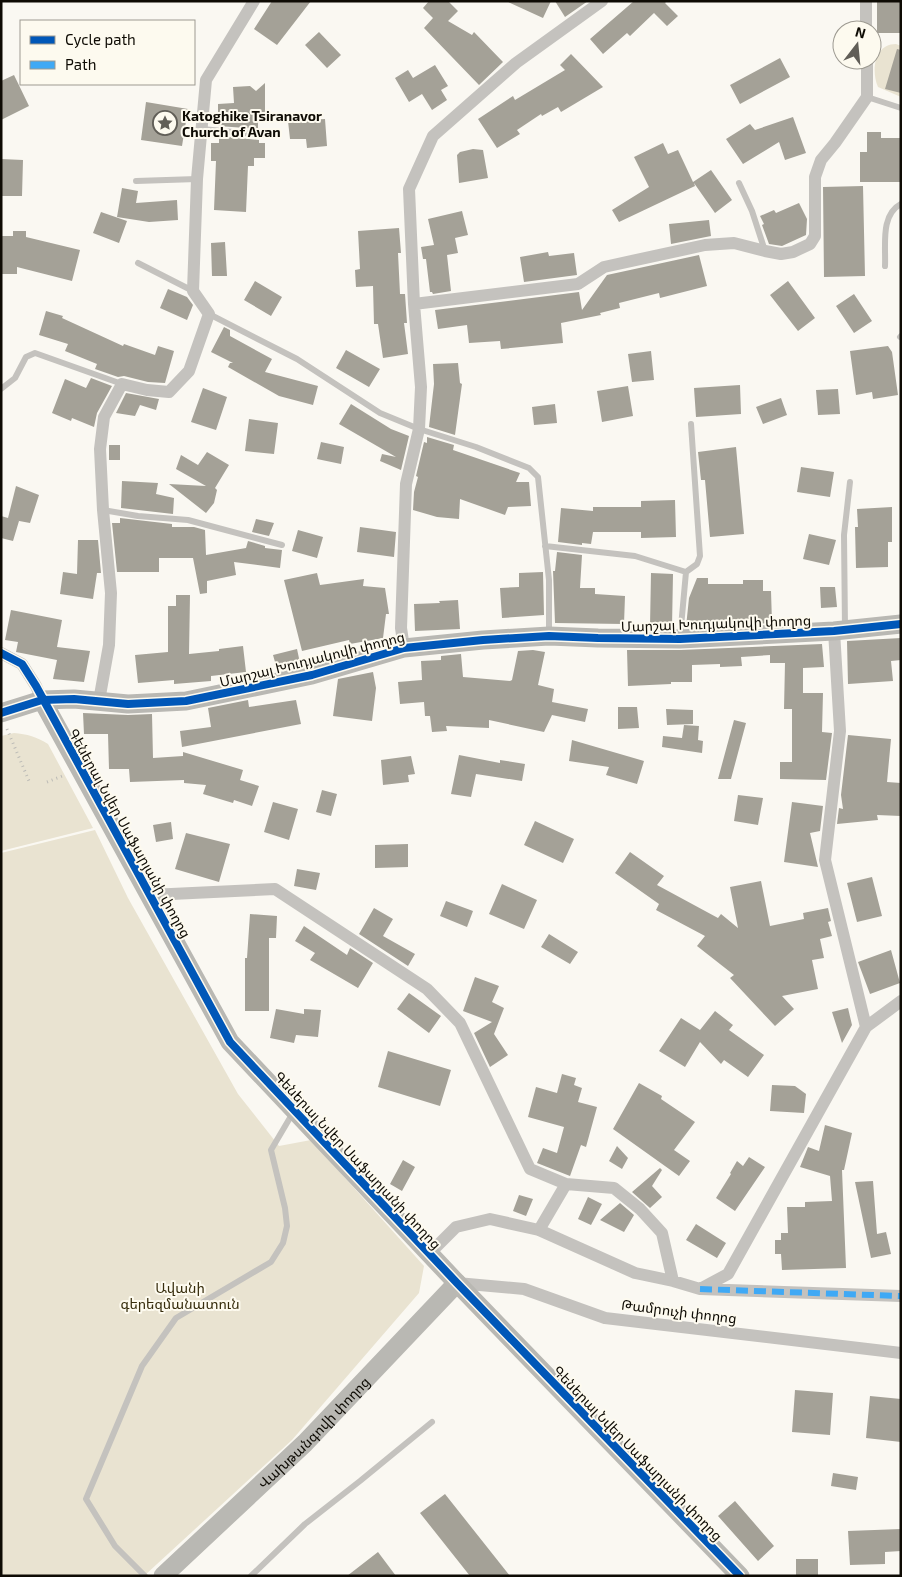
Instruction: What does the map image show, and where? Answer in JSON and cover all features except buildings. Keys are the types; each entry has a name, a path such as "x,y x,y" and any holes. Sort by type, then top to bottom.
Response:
{"street":[{"path":"99,701 110,645 112,593 103,510 100,449 104,416 122,384 148,390 169,392 189,371 208,314 193,291 197,179 206,80 254,1"},
{"path":"404,648 400,628 406,484 419,429 421,386 414,304 409,189 433,136 516,62 602,1"},
{"path":"866,1 866,20"},
{"path":"414,304 578,284 604,267 705,245 734,243 782,254 793,252 810,244 814,236 815,177 821,160 835,144 867,97 867,70"},
{"name":"Մարշալ Խուդյակովի փողոց","path":"3,718 42,700 74,698 128,704 186,701 312,675 404,648 549,636 680,639 839,630 901,624"},
{"path":"839,630 840,731 825,860 866,1027"},
{"path":"1,653 22,664 36,686 42,700"},
{"name":"Գեներալ Նվեր Սաֆարյանի փողոց","path":"42,700 230,1042 457,1284 740,1576"},
{"path":"150,895 274,890 427,989 460,1023 530,1169 566,1184 614,1188 640,1209 662,1233 673,1281"},
{"path":"700,1289 728,1274 866,1027 901,1001"},
{"path":"539,1230 566,1184"},
{"path":"429,1254 456,1227 490,1219 539,1230 635,1273 700,1289 901,1296"},
{"name":"Թամրուչի փողոց","path":"457,1284 524,1289 605,1318 901,1353"},
{"name":"Վախթանգովի փողոց","path":"163,1576 305,1443 457,1284"}],"lane":[{"path":"867,97 901,108"},
{"path":"202,129 264,134"},
{"path":"136,181 197,179"},
{"path":"739,183 752,211 764,251"},
{"path":"885,266 887,222 894,208 901,204"},
{"path":"138,263 193,291"},
{"path":"208,314 297,359 380,412 419,429 476,447 529,468 538,477 549,580 549,636"},
{"path":"1,389 15,378 26,357 35,353 122,384"},
{"path":"680,639 686,572 697,564 700,556 691,424"},
{"path":"839,630 844,535 850,482"},
{"path":"103,510 138,516 188,520 282,545"},
{"path":"544,546 635,556 686,572"},
{"path":"145,1576 115,1546 86,1499 142,1366 176,1318 271,1262 283,1243 287,1226 285,1208 271,1150 294,1110"},
{"path":"251,1576 304,1524 432,1422"}],"path":[{"path":"3,718 29,781"}],"green space":[{"path":"896,44 901,46 901,97 878,87 876,81 875,70 882,70 882,49 889,45"},
{"path":"14,733 32,736 48,744 93,828 1,851 1,736"},
{"name":"Ավանի գերեզմանատուն","path":"95,830 128,898 238,1094 279,1146 311,1140 424,1266 419,1293 292,1440 144,1576 1,1576 1,853"}],"marked path":[{"path":"700,1289 901,1296"}],"cycle path":[{"path":"1,713 42,700 74,699 128,704 186,701 312,675 404,648 483,640 549,636 680,639 834,631 901,624"},
{"path":"1,653 22,664 36,686 230,1042 457,1283 740,1576"}],"place":[{"name":"Katoghike Tsiranavor Church of Avan","path":"165,123"}]}
